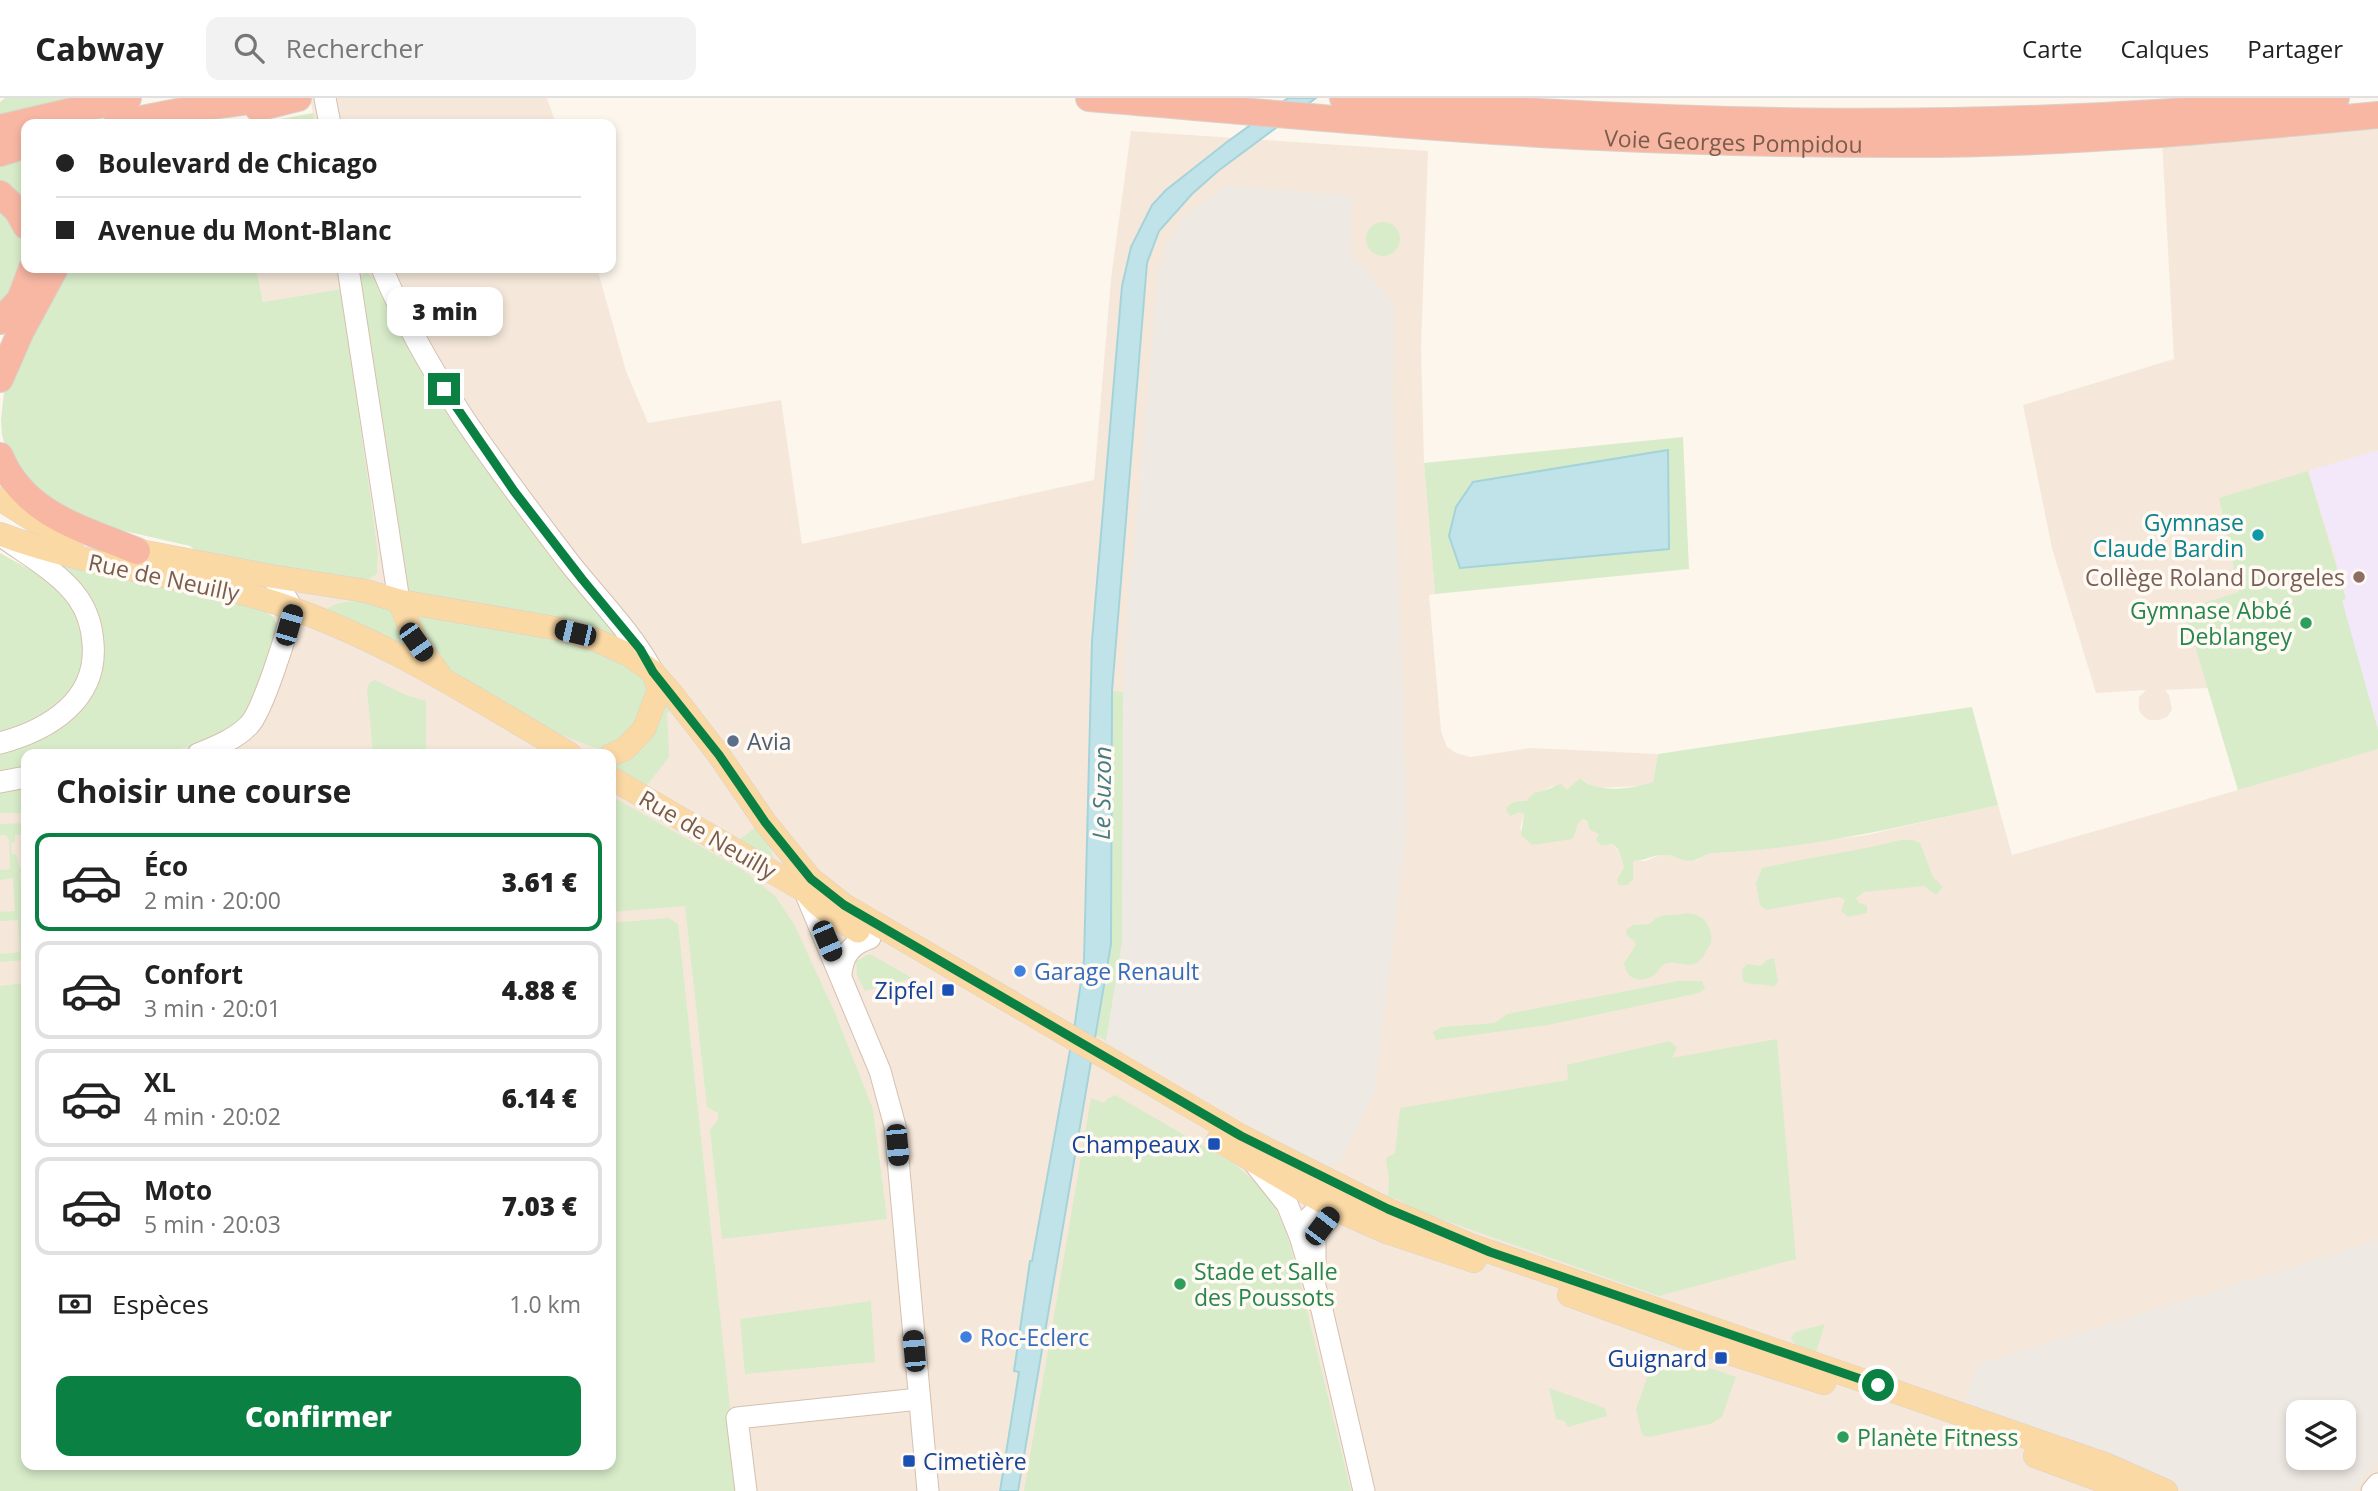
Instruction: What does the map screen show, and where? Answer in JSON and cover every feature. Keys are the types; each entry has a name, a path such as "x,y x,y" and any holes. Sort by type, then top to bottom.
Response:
{"highway":[{"path":"38,119 128,98"},
{"path":"142,119 203,107 273,98"},
{"path":"216,119 298,98"},
{"name":"Voie Georges Pompidou","path":"1089,98 1599,137 1908,144 2118,137 2378,115"},
{"name":"Voie Georges Pompidou","path":"1343,98 1693,118 1918,122 2121,115 2336,98"},
{"path":"0,128 21,123"},
{"path":"0,152 21,146"},
{"path":"0,194 21,217"},
{"path":"0,321 20,300 31,273"},
{"path":"0,379 15,342 52,273"},
{"path":"0,456 12,481 35,503 60,519 138,551"}],"main road":[{"path":"326,98 329,119"},
{"name":"Rue de Neuilly","path":"349,273 399,601 416,642 440,676"},
{"path":"385,273 444,389 472,432 573,568 640,649 653,672 719,755 765,822 805,891 880,1071 895,1126 928,1491"},
{"path":"0,499 33,520 67,534 138,551 575,633 629,655 653,672 659,690 644,729 625,749 616,753"},
{"path":"0,534 71,589 88,617 94,649 89,678 71,707 55,721 0,743"},
{"name":"Rue de Neuilly","path":"0,534 77,559 194,581 293,609 333,624 440,676 562,749"},
{"path":"293,609 316,604 334,594 359,591 384,574 391,551"},
{"path":"208,749 243,731 256,717 284,642 293,609 270,576"},
{"path":"0,779 21,777"},
{"name":"Rue de Neuilly","path":"616,781 805,891"},
{"path":"765,822 811,879 844,905 1064,1042"},
{"path":"805,891 875,931 896,935"},
{"path":"805,891 827,913 1064,1042 1251,1160 1342,1200 2105,1464 2166,1491"},
{"path":"841,974 847,953 861,941 870,938"},
{"path":"1100,1063 1241,1136 1342,1200 1384,1231 1586,1301 1632,1320 1939,1422 2129,1491"},
{"path":"1251,1160 1269,1179 1286,1204 1300,1236 1322,1310 1364,1491"},
{"path":"1300,1236 1313,1213 1342,1200"},
{"path":"1322,1310 1314,1240 1342,1200"},
{"path":"746,1491 737,1418 919,1399"},
{"path":"2372,1491 2378,1484"}],"shaded area":[{"path":"310,98 547,98 554,119 314,119"},
{"path":"2378,129 2378,1491 0,1491 0,770 21,768 21,1470 616,1470 616,749 177,749 188,747 277,620 274,617 284,567 369,580 377,573 378,554 373,514 341,289 263,302 257,273 598,273 626,371 648,423 781,400 802,544 1094,480 1111,279 1131,131 1428,151 1421,347 1424,463 1435,594 1429,595 1441,731 1447,747 1470,757 1531,748 1658,754 1653,782 1641,786 1595,788 1580,778 1567,791 1552,786 1526,801 1509,804 1524,814 1520,829 1565,839 1573,839 1578,824 1583,819 1587,821 1589,829 1597,832 1597,842 1602,846 1613,844 1618,850 1624,867 1622,874 1633,879 1633,861 1645,861 1663,854 1691,861 1698,860 1707,853 1737,852 1867,835 1998,805 2012,855 2238,790 2208,688 2165,690 2169,695 2172,710 2167,717 2159,720 2149,720 2139,710 2139,697 2146,690 2096,693 2052,548 2023,405 2174,359 2162,141"},
{"path":"1226,185 1352,196 1351,252 1394,304 1393,398 1407,825 1374,1094 1340,1162 1323,1167 1106,1041 1122,942 1123,692 1131,563 1158,272 1167,244 1183,217"},
{"name":"Collège Roland Dorgeles","path":"2378,450 2378,730 2341,600 2345,599 2335,556 2308,471"},
{"path":"2378,1240 2378,1462 2353,1491 2187,1491 2140,1468 1965,1404 1977,1365"}],"green space":[{"path":"5,98 83,98 0,117 0,102"},
{"path":"313,113 314,119 281,119"},
{"path":"21,161 21,210 0,188 0,163"},
{"path":"0,202 12,218 21,237 21,272 0,310"},
{"path":"1383,222 1395,227 1400,239 1395,251 1383,256 1371,251 1366,239 1371,227"},
{"path":"59,273 257,273 263,302 341,289 373,514 378,554 377,574 363,583 196,551 190,546 107,527 48,504 10,462 2,435 4,392 12,363"},
{"path":"367,273 374,278 462,434 485,469 620,639 409,590 360,277"},
{"path":"1683,437 1689,569 1435,594 1424,463"},
{"path":"2308,471 2346,599 2342,600 2378,730 2378,749 2238,790 2184,609 2239,592 2219,498"},
{"path":"0,553 56,584 77,610 88,662 66,705 0,736"},
{"path":"59,563 259,608 274,617 279,631 247,714 226,731 201,743 177,749 21,749 21,768 0,770 0,749 91,694 101,672 103,653 56,566"},
{"path":"359,601 391,607 414,655 325,612 336,604"},
{"path":"412,612 586,644 639,671 650,689 637,727 608,749 602,749 549,729 474,689 444,668"},
{"path":"375,680 426,701 426,749 373,749 367,688 370,682"},
{"path":"1112,691 1123,692 1122,942 1106,1041 1096,1035 1111,944"},
{"path":"667,698 674,707 667,713 669,757 644,789 616,773 616,754"},
{"path":"1972,707 1998,805 1928,821 1822,842 1711,853 1693,861 1667,855 1657,856 1633,861 1633,879 1628,885 1619,885 1617,880 1624,867 1618,849 1613,844 1602,846 1596,841 1598,834 1589,829 1587,821 1583,819 1578,824 1573,839 1532,845 1521,835 1524,814 1520,812 1510,816 1506,810 1511,803 1526,801 1535,792 1561,784 1567,790 1580,778 1595,786 1615,789 1653,782 1658,754"},
{"path":"21,787 21,813 0,813 0,789"},
{"path":"616,799 746,872 775,896 794,924 835,1013 873,1109 887,1219 722,1239 710,1130 718,1120 718,1113 707,1107 685,906 616,912"},
{"path":"21,823 21,835 15,835 15,842 11,843 12,854 16,854 21,868 21,960 0,962 0,954 20,952 18,920 0,921 0,912 15,911 13,878 0,880 0,870 10,869 9,840 6,835 0,835 0,824"},
{"path":"756,827 769,845 773,857 771,860 735,843"},
{"path":"1901,840 1920,843 1933,877 1943,887 1936,895 1924,886 1864,892 1856,898 1859,903 1867,905 1867,913 1848,917 1841,911 1845,900 1839,897 1766,910 1760,905 1756,884 1762,868"},
{"path":"1686,913 1702,918 1711,933 1710,945 1701,959 1691,965 1667,963 1653,976 1641,980 1633,978 1624,963 1636,945 1635,941 1627,936 1626,930 1633,925 1650,924 1658,917"},
{"path":"669,918 678,924 739,1491 0,1491 0,986 21,984 21,1470 616,1470 616,923"},
{"path":"872,955 912,978 865,991 857,975 856,961"},
{"path":"1774,958 1778,982 1773,987 1743,981 1742,970 1747,964 1761,966"},
{"path":"1678,981 1702,981 1705,989 1699,993 1548,1025 1436,1040 1433,1032 1442,1027 1495,1023 1507,1014"},
{"path":"1777,1039 1796,1259 1659,1296 1415,1210 1388,1197 1386,1158 1395,1153 1400,1108 1568,1080 1567,1065 1670,1041 1677,1048 1672,1058"},
{"name":"Stade et Salle des Poussots","path":"1115,1095 1233,1163 1254,1181 1274,1205 1286,1231 1297,1270 1351,1491 1024,1491 1091,1098 1104,1103"},
{"path":"871,1301 875,1362 745,1374 740,1319"},
{"path":"1825,1324 1816,1352 1795,1344 1791,1338 1795,1332"},
{"path":"1662,1351 1736,1377 1722,1417 1710,1424 1649,1437 1642,1435 1636,1409 1654,1358"},
{"path":"1549,1388 1605,1408 1607,1416 1568,1427 1564,1421 1556,1419"}],"water":[{"name":"Le Suzon","path":"1288,98 1316,98 1218,171 1192,194 1159,231 1147,263 1112,691 1111,944 1018,1491 1000,1491 1019,1372 1014,1371 1030,1261 1075,1023 1084,960 1092,641 1122,286 1131,247 1152,205 1166,190 1227,142"},
{"path":"1668,450 1669,549 1460,568 1449,536 1456,507 1473,482"}],"place":[{"name":"Gymnase Claude Bardin","path":"2258,535"},
{"name":"Collège Roland Dorgeles","path":"2359,577"},
{"name":"Gymnase Abbé Deblangey","path":"2306,623"},
{"name":"Avia","path":"733,741"},
{"name":"Garage Renault","path":"1020,971"},
{"name":"Zipfel","path":"948,990"},
{"name":"Champeaux","path":"1214,1144"},
{"name":"Stade et Salle des Poussots","path":"1180,1284"},
{"name":"Roc-Eclerc","path":"966,1337"},
{"name":"Guignard","path":"1721,1358"},
{"name":"Planète Fitness","path":"1843,1437"},
{"name":"Cimetière","path":"909,1461"}],"route":[{"path":"444,389 514,491 640,649 653,672 719,755 765,822 811,879 844,905 1241,1136 1388,1209 1470,1245 1878,1385"}]}
